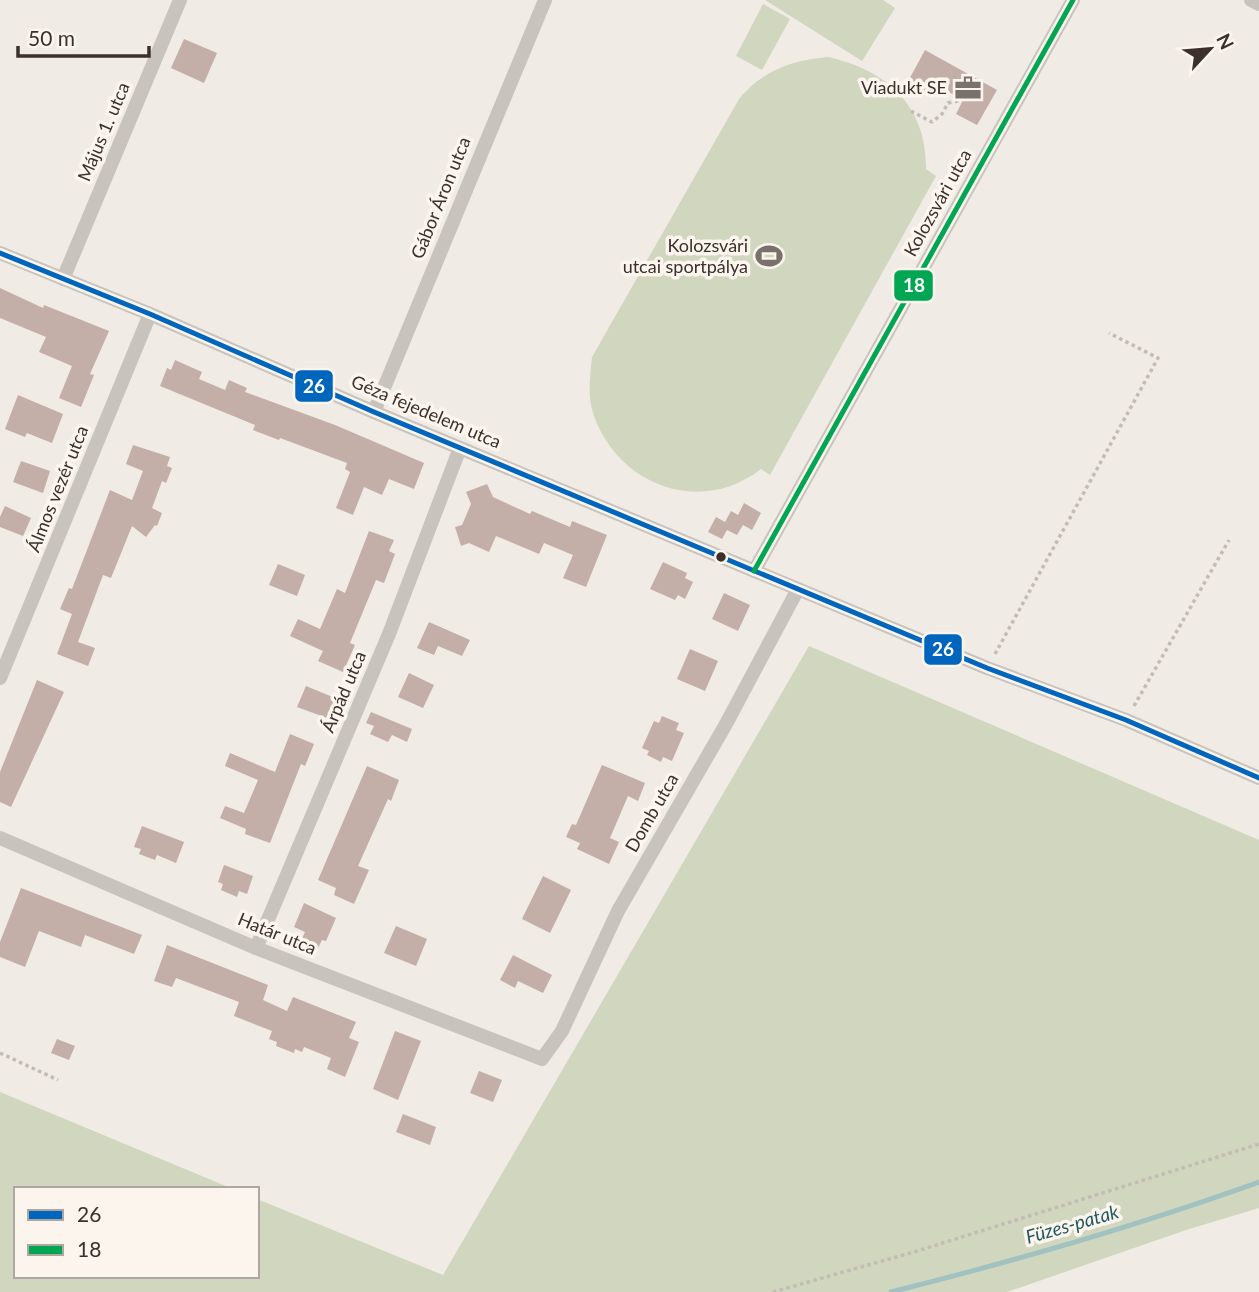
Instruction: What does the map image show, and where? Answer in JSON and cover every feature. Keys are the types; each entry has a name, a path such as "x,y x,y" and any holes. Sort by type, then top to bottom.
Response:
{"street":[{"name":"Május 1. utca","path":"63,279 180,0"},
{"name":"Gábor Áron utca","path":"374,412 545,0"},
{"name":"Kolozsvári utca","path":"754,571 1073,0"},
{"path":"1251,0 1259,4"},
{"name":"Géza fejedelem utca","path":"0,253 754,571 987,668 1126,720 1259,778"},
{"name":"Álmos vezér utca","path":"0,678 150,314"},
{"name":"Árpád utca","path":"256,947 389,634 460,448"},
{"name":"Domb utca","path":"542,1059 562,1031 618,911 726,724 798,589"},
{"name":"Határ utca","path":"0,838 256,947 542,1059"}],"path":[{"path":"911,111 932,122 942,114 948,103 963,100"},
{"path":"987,668 1158,358 1109,332"},
{"path":"1126,720 1229,540"},
{"path":"0,1054 58,1080"},
{"path":"773,1292 914,1252 1259,1143"}],"green space":[{"path":"765,0 883,0 895,8 862,61"},
{"path":"763,4 790,19 762,70 736,56"},
{"path":"828,57 868,71 899,94 911,109 919,126 926,169 936,176 770,475 761,469 738,483 713,490 688,491 664,486 642,476 622,460 606,440 590,402 592,357 739,99 768,74 790,64"},
{"path":"809,646 1259,840 1259,1208 1186,1230 1007,1292 0,1292 0,1092 228,1187 14,1187 14,1278 259,1278 259,1200 443,1275"}],"building":[{"path":"184,39 217,53 204,83 171,68"},
{"name":"Viadukt SE","path":"925,50 997,90 977,125 956,114 963,100 931,82 923,97 905,87"},
{"path":"0,288 43,308 44,305 109,331 90,374 94,375 81,407 59,398 72,366 39,352 46,337 0,318"},
{"path":"175,360 202,372 199,379 225,390 229,380 247,388 245,392 335,425 424,463 414,489 389,479 382,495 364,487 353,515 336,508 350,472 345,469 347,463 253,430 255,425 160,386 167,368 171,370"},
{"path":"18,395 63,414 52,443 27,433 25,437 5,429"},
{"path":"133,445 170,457 167,466 172,468 166,483 162,481 152,508 162,513 157,526 155,525 146,537 132,526 111,578 103,575 78,642 95,648 88,666 57,654 72,614 60,609 69,588 72,589 110,490 132,500 143,471 126,464"},
{"path":"21,461 50,471 43,493 13,482"},
{"path":"487,484 493,497 530,514 532,511 570,527 572,521 607,535 586,587 563,578 573,555 544,543 539,554 496,536 489,552 469,543 461,546 455,527 462,525 471,504 466,492"},
{"path":"744,503 761,513 752,530 743,525 737,535 727,530 722,539 708,532 716,517 725,522 731,511 738,515"},
{"path":"5,506 31,518 23,536 0,527 0,517"},
{"path":"369,531 394,540 389,551 395,554 384,583 376,580 350,643 355,645 343,672 318,661 323,651 290,636 298,619 320,629 337,589 345,593"},
{"path":"663,562 687,573 685,578 693,582 685,599 678,595 675,600 650,589"},
{"path":"278,564 305,575 297,596 269,585"},
{"path":"724,593 750,605 738,631 712,619"},
{"path":"429,622 470,640 462,656 438,646 434,655 417,648"},
{"path":"690,649 718,661 705,691 677,679"},
{"path":"409,673 434,685 423,708 398,697"},
{"path":"37,680 64,692 11,807 0,802 0,772"},
{"path":"306,686 335,698 327,718 297,707"},
{"path":"371,712 412,729 407,742 392,735 388,742 370,734 374,726 366,723"},
{"path":"662,716 679,723 676,730 684,733 672,761 663,757 661,762 647,755 649,751 642,748 654,721 659,723"},
{"path":"290,734 314,744 305,766 301,764 270,843 245,834 246,829 220,818 225,806 244,813 258,780 225,766 230,753 275,772"},
{"path":"602,765 645,783 638,801 628,796 610,838 619,842 609,864 577,849 580,843 566,837 572,824 576,825"},
{"path":"367,766 399,780 358,866 369,870 354,904 334,895 336,888 318,880"},
{"path":"142,826 184,842 176,863 157,855 155,860 139,854 141,849 134,847"},
{"path":"224,865 253,876 247,894 239,891 237,897 221,890 223,884 218,882"},
{"path":"543,876 571,890 550,933 522,919"},
{"path":"21,888 142,935 134,954 85,935 81,947 39,931 25,967 0,957 0,942"},
{"path":"304,903 336,918 326,941 322,940 318,948 301,941 305,932 294,927"},
{"path":"396,926 427,939 416,966 384,953"},
{"path":"167,945 268,985 263,1000 287,1011 293,997 356,1022 349,1038 359,1042 345,1077 327,1069 331,1058 304,1047 302,1052 295,1049 294,1053 276,1046 277,1042 269,1039 272,1031 234,1016 239,1002 176,978 172,987 154,981"},
{"path":"513,955 552,975 543,993 518,981 515,988 500,980"},
{"path":"395,1031 421,1041 398,1100 373,1089"},
{"path":"57,1039 75,1046 69,1060 51,1053"},
{"path":"479,1071 502,1080 493,1102 470,1093"},
{"path":"403,1114 436,1127 430,1145 396,1132"}],"waterway":[{"name":"Füzes-patak","path":"891,1292 1077,1242 1259,1182"}],"transit line":[{"name":"18","path":"754,571 1073,0"},
{"name":"26","path":"0,253 987,668 1126,720 1259,778"}],"place":[{"name":"Viadukt SE","path":"968,88"},
{"name":"Kolozsvári utcai sportpálya","path":"769,256"}]}
